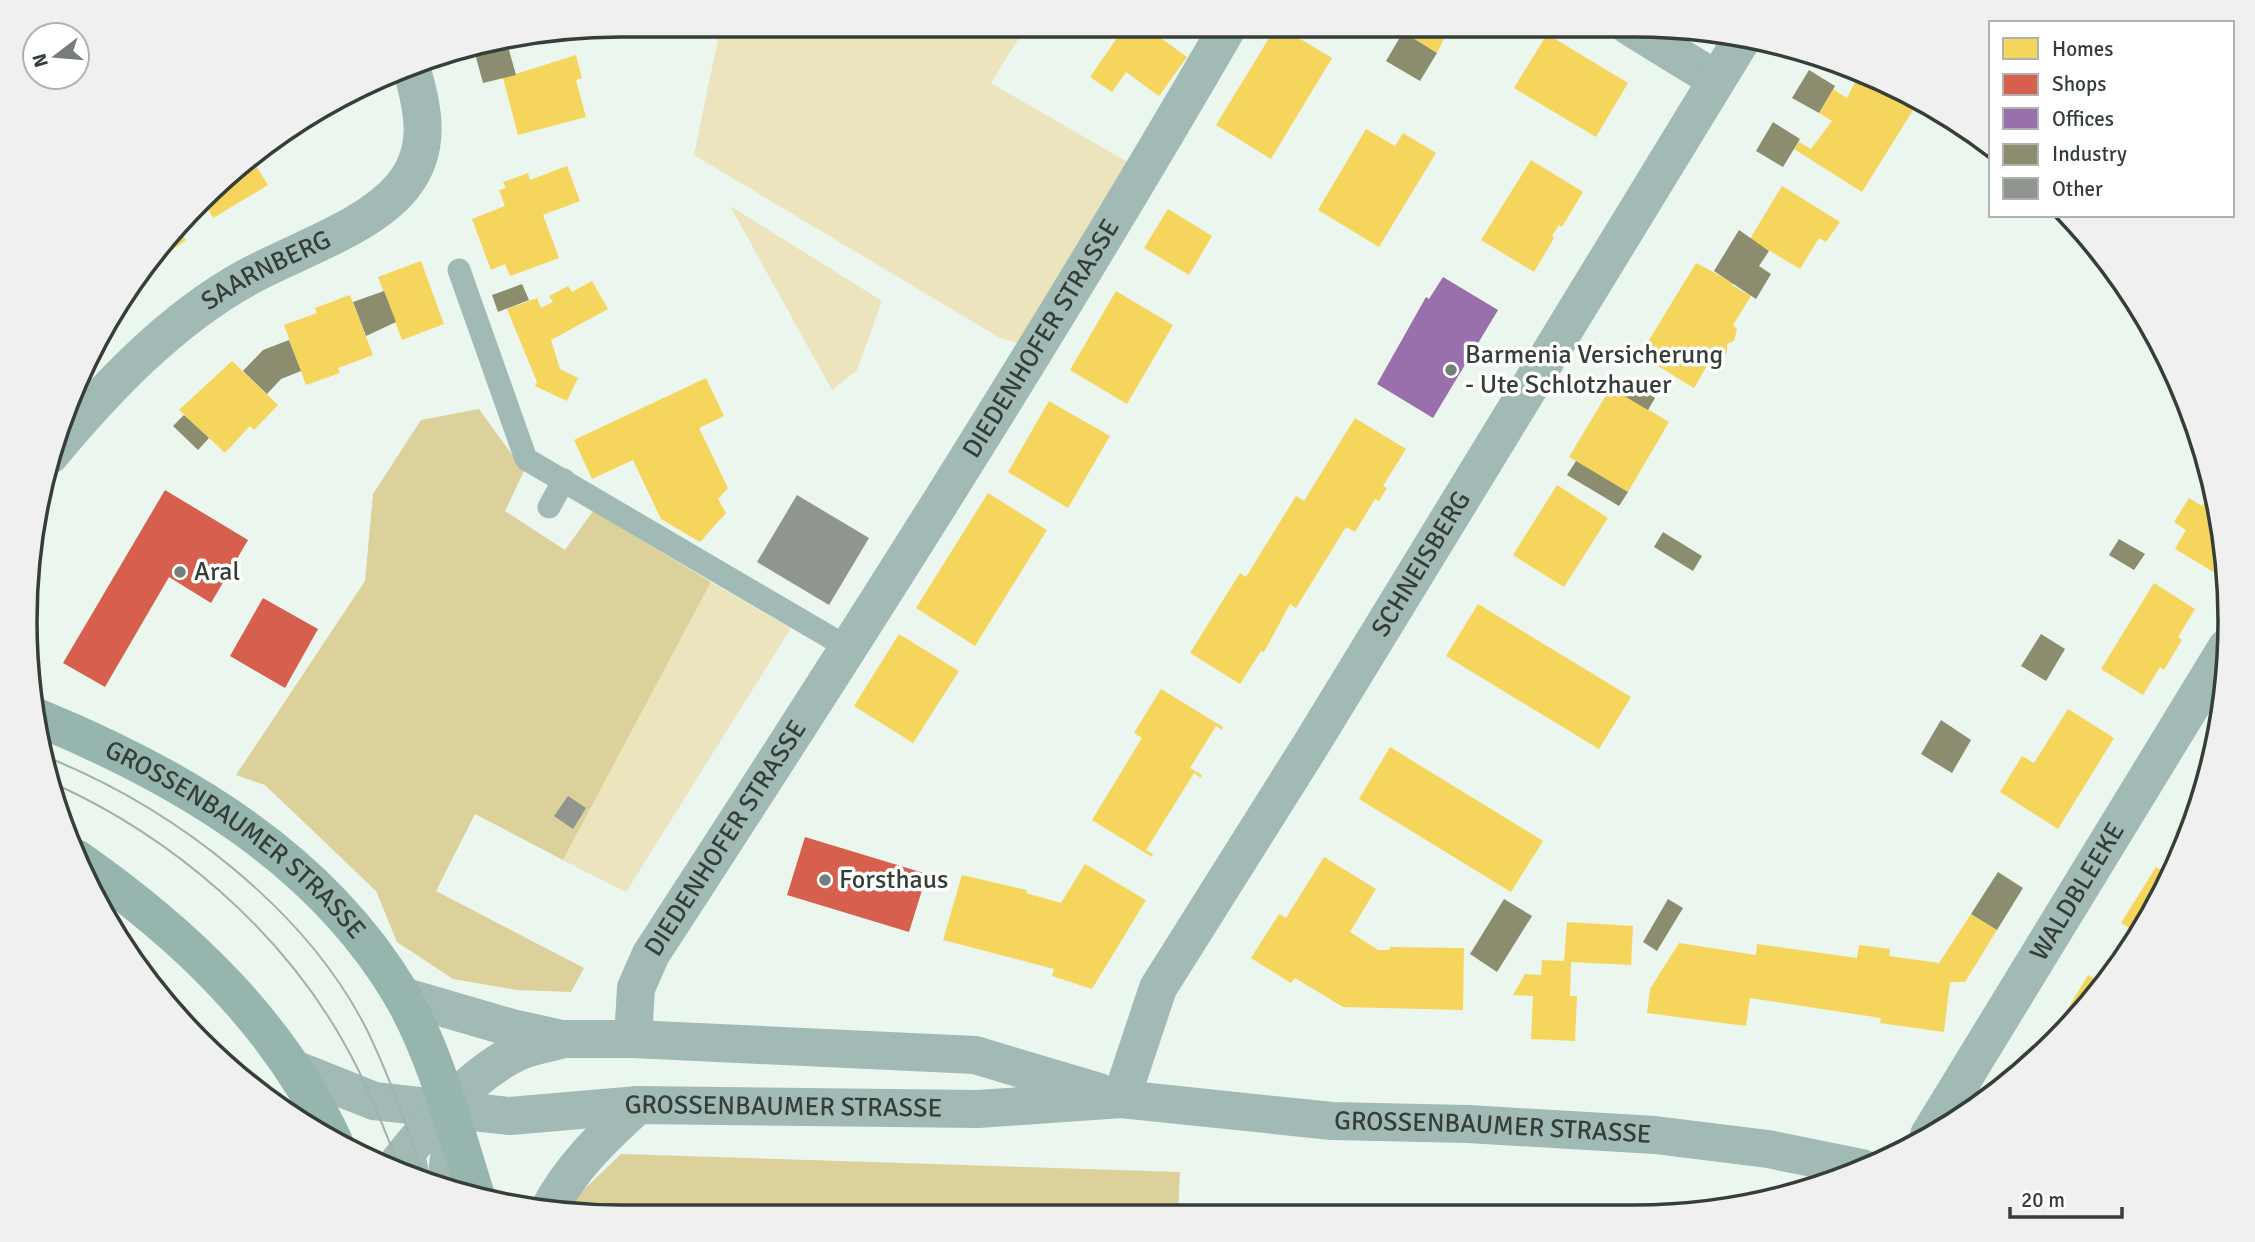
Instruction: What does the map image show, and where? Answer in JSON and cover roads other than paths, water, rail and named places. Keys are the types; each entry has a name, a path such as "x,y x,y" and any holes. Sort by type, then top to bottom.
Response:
{"main road":[{"name":"GROSSENBAUMER STRASSE","path":"46,721 120,753 256,834 312,880 353,926 402,996 448,1107 473,1186"},
{"path":"93,870 126,893 194,950 275,1041 294,1069 320,1122"}],"street":[{"name":"DIEDENHOFER STRASSE","path":"633,1039 636,988 651,954 850,649 1022,372 1222,37"},
{"path":"1647,37 1715,79"},
{"name":"SCHNEISBERG","path":"1121,1099 1158,988 1554,350 1737,46"},
{"name":"SAARNBERG","path":"68,435 86,412 172,331 244,279 383,206 403,186 424,140 424,112 414,75"},
{"name":"WALDBLEEKE","path":"1939,1119 2216,664"},
{"name":"GROSSENBAUMER STRASSE","path":"402,996 512,1028 562,1039 633,1039 975,1055 1121,1099"},
{"name":"GROSSENBAUMER STRASSE","path":"409,1163 448,1107 490,1069 518,1052 562,1039"},
{"name":"GROSSENBAUMER STRASSE","path":"294,1069 374,1101 400,1106 448,1107 510,1116 638,1105 978,1109 1121,1099 1332,1121 1468,1124 1655,1135 1768,1149 1847,1165"},
{"path":"553,1201 565,1179 588,1151 638,1105"}],"lane":[{"path":"459,270 526,458 850,649"},
{"path":"549,507 564,480"},
{"path":"439,1176 448,1107"}],"tram line":[{"path":"54,760 96,779 188,834 273,904 310,944 342,987 368,1032 392,1087 422,1170"},
{"path":"62,787 141,831 181,859 256,925 289,962 344,1043 367,1089 397,1161"}],"place":[{"name":"Barmenia Versicherung - Ute Schlotzhauer","path":"1451,370"},
{"name":"Aral","path":"180,572"},
{"name":"Forsthaus","path":"825,880"}]}
